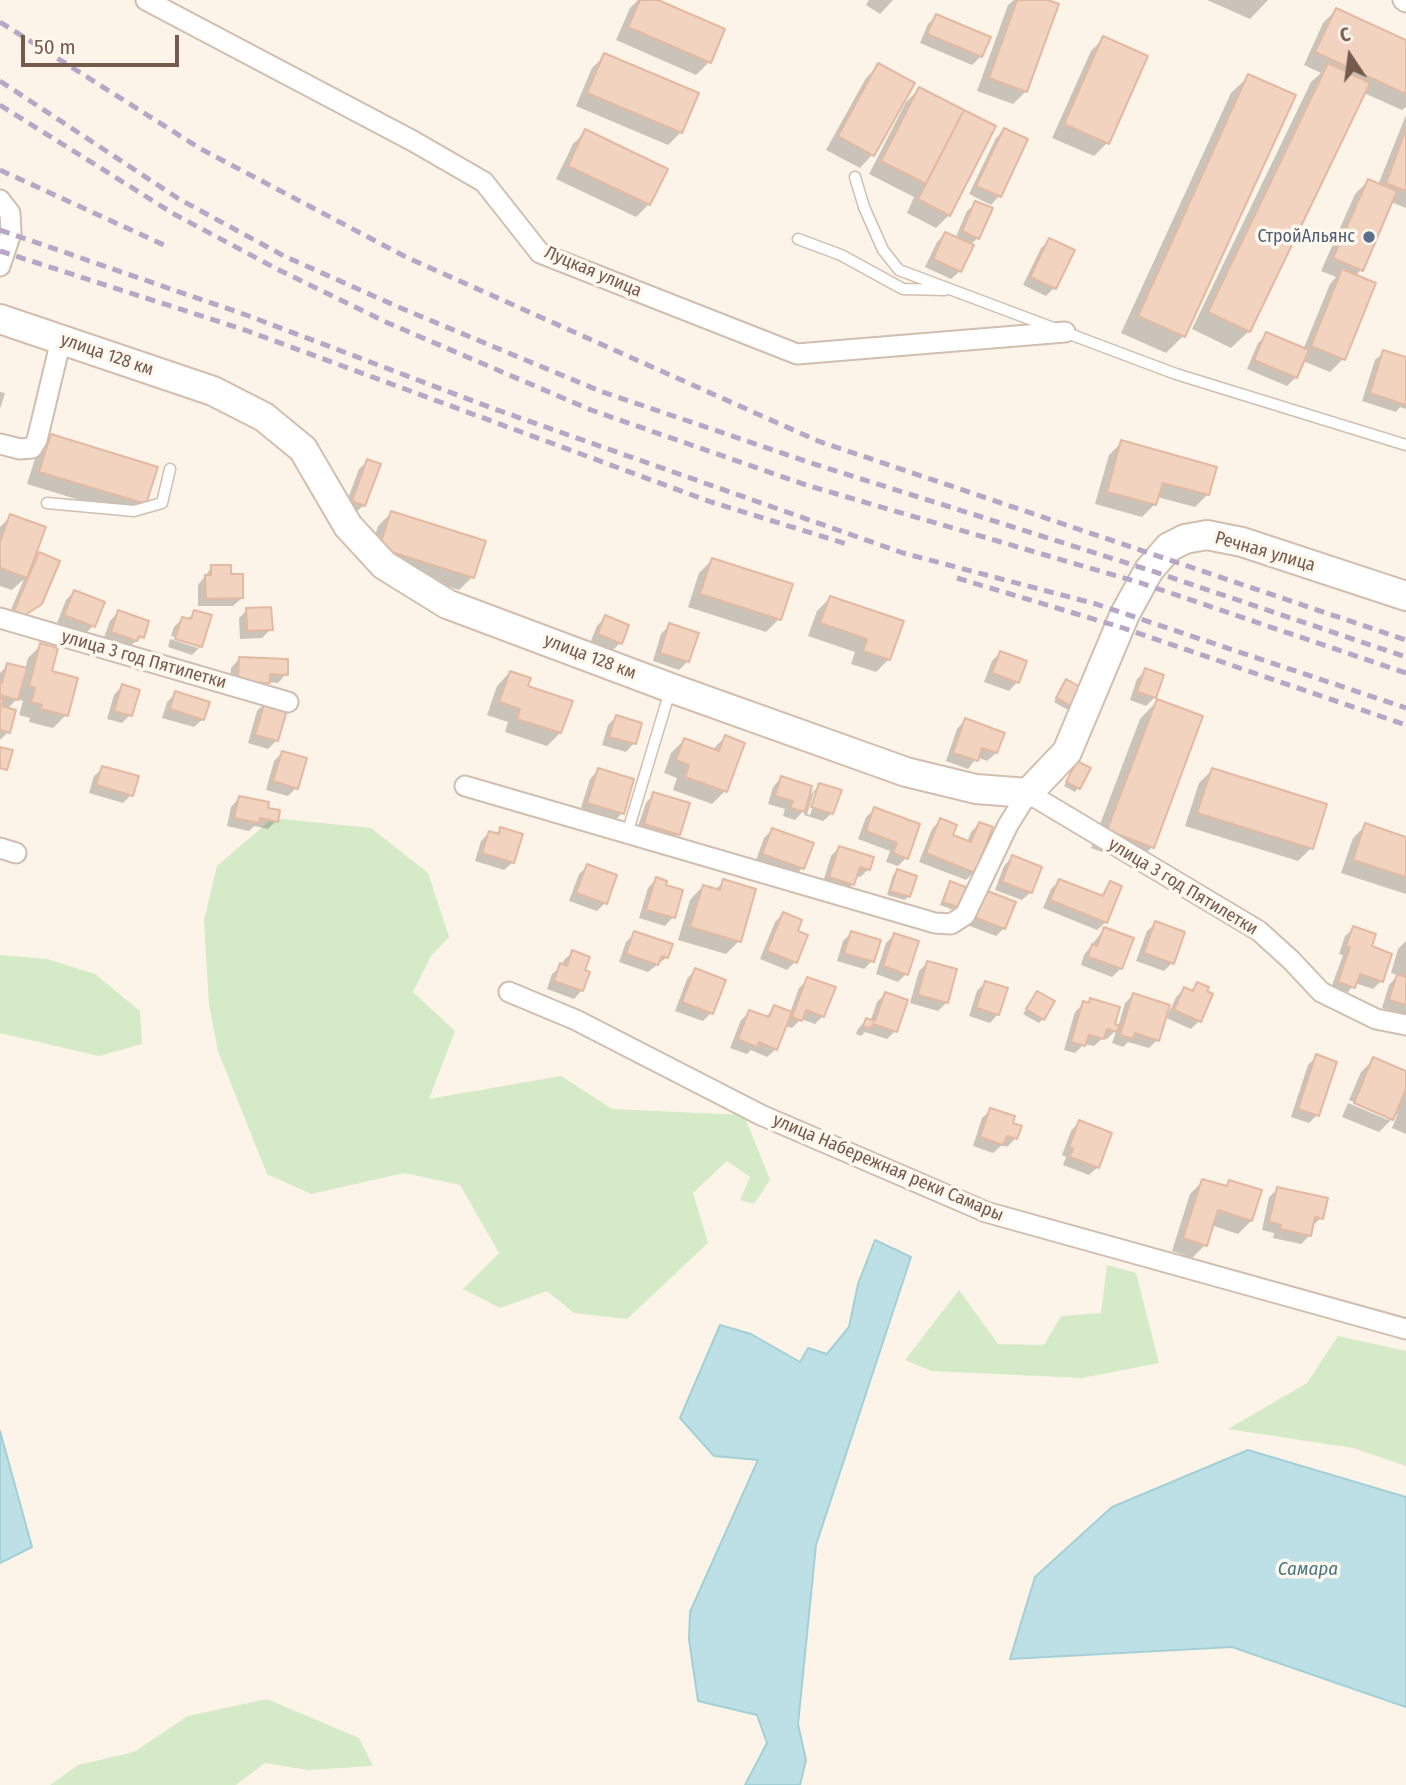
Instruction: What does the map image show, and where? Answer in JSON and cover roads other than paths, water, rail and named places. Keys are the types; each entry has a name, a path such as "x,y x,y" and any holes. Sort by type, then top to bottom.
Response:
{"street":[{"name":"Луцкая улица","path":"146,0 413,141 484,182 540,253 797,354 1065,332"},
{"path":"0,200 10,212 11,233 0,266"},
{"name":"улица 128 км","path":"0,319 213,391 264,417 303,449 348,526 384,565 447,604 906,772 976,789 1028,793"},
{"path":"0,444 20,449 32,448 37,440 61,340"},
{"name":"Речная улица","path":"1028,793 1068,752 1125,614 1158,557 1169,547 1185,539 1208,535 1242,542 1406,596"},
{"name":"улица 3 год Пятилетки","path":"0,618 288,702"},
{"path":"465,786 935,923 951,924 965,915 1008,825 1028,793"},
{"name":"улица 3 год Пятилетки","path":"1028,793 1259,931 1321,992 1376,1019 1406,1025"},
{"name":"улица Набережная реки Самары","path":"509,992 576,1020 761,1115 986,1212 1406,1329"}],"lane":[{"path":"855,177 864,207 883,250 899,270 1176,374 1406,445"},
{"path":"798,239 841,255 903,289 952,290"},
{"path":"47,503 134,511 153,506 162,503 170,469"},
{"path":"627,834 671,688"}],"water":[{"path":"875,1240 911,1257 816,1545 798,1724 806,1760 800,1785 745,1785 767,1743 757,1715 698,1701 689,1639 690,1612 758,1460 714,1456 680,1418 720,1325 751,1334 800,1362 808,1348 827,1354 849,1327 858,1284"},
{"path":"0,1431 32,1547 0,1563"},
{"name":"Самара","path":"1248,1450 1406,1497 1406,1707 1232,1647 1010,1659 1035,1577 1112,1507"}],"railway":[{"path":"0,22 201,149 406,257 818,441 1406,640"},
{"path":"0,81 179,199 284,256 600,391 814,464 1149,570 1406,657"},
{"path":"0,105 174,214 277,269 388,323 591,410 806,485 1141,583 1406,673"},
{"path":"0,170 164,245"},
{"path":"0,230 249,316 489,407 903,553 1096,604 1406,708"},
{"path":"0,251 245,330 711,502 847,544"},
{"path":"957,578 1120,627 1406,725"}],"place":[{"name":"СтройАльянс","path":"1369,237"}]}
